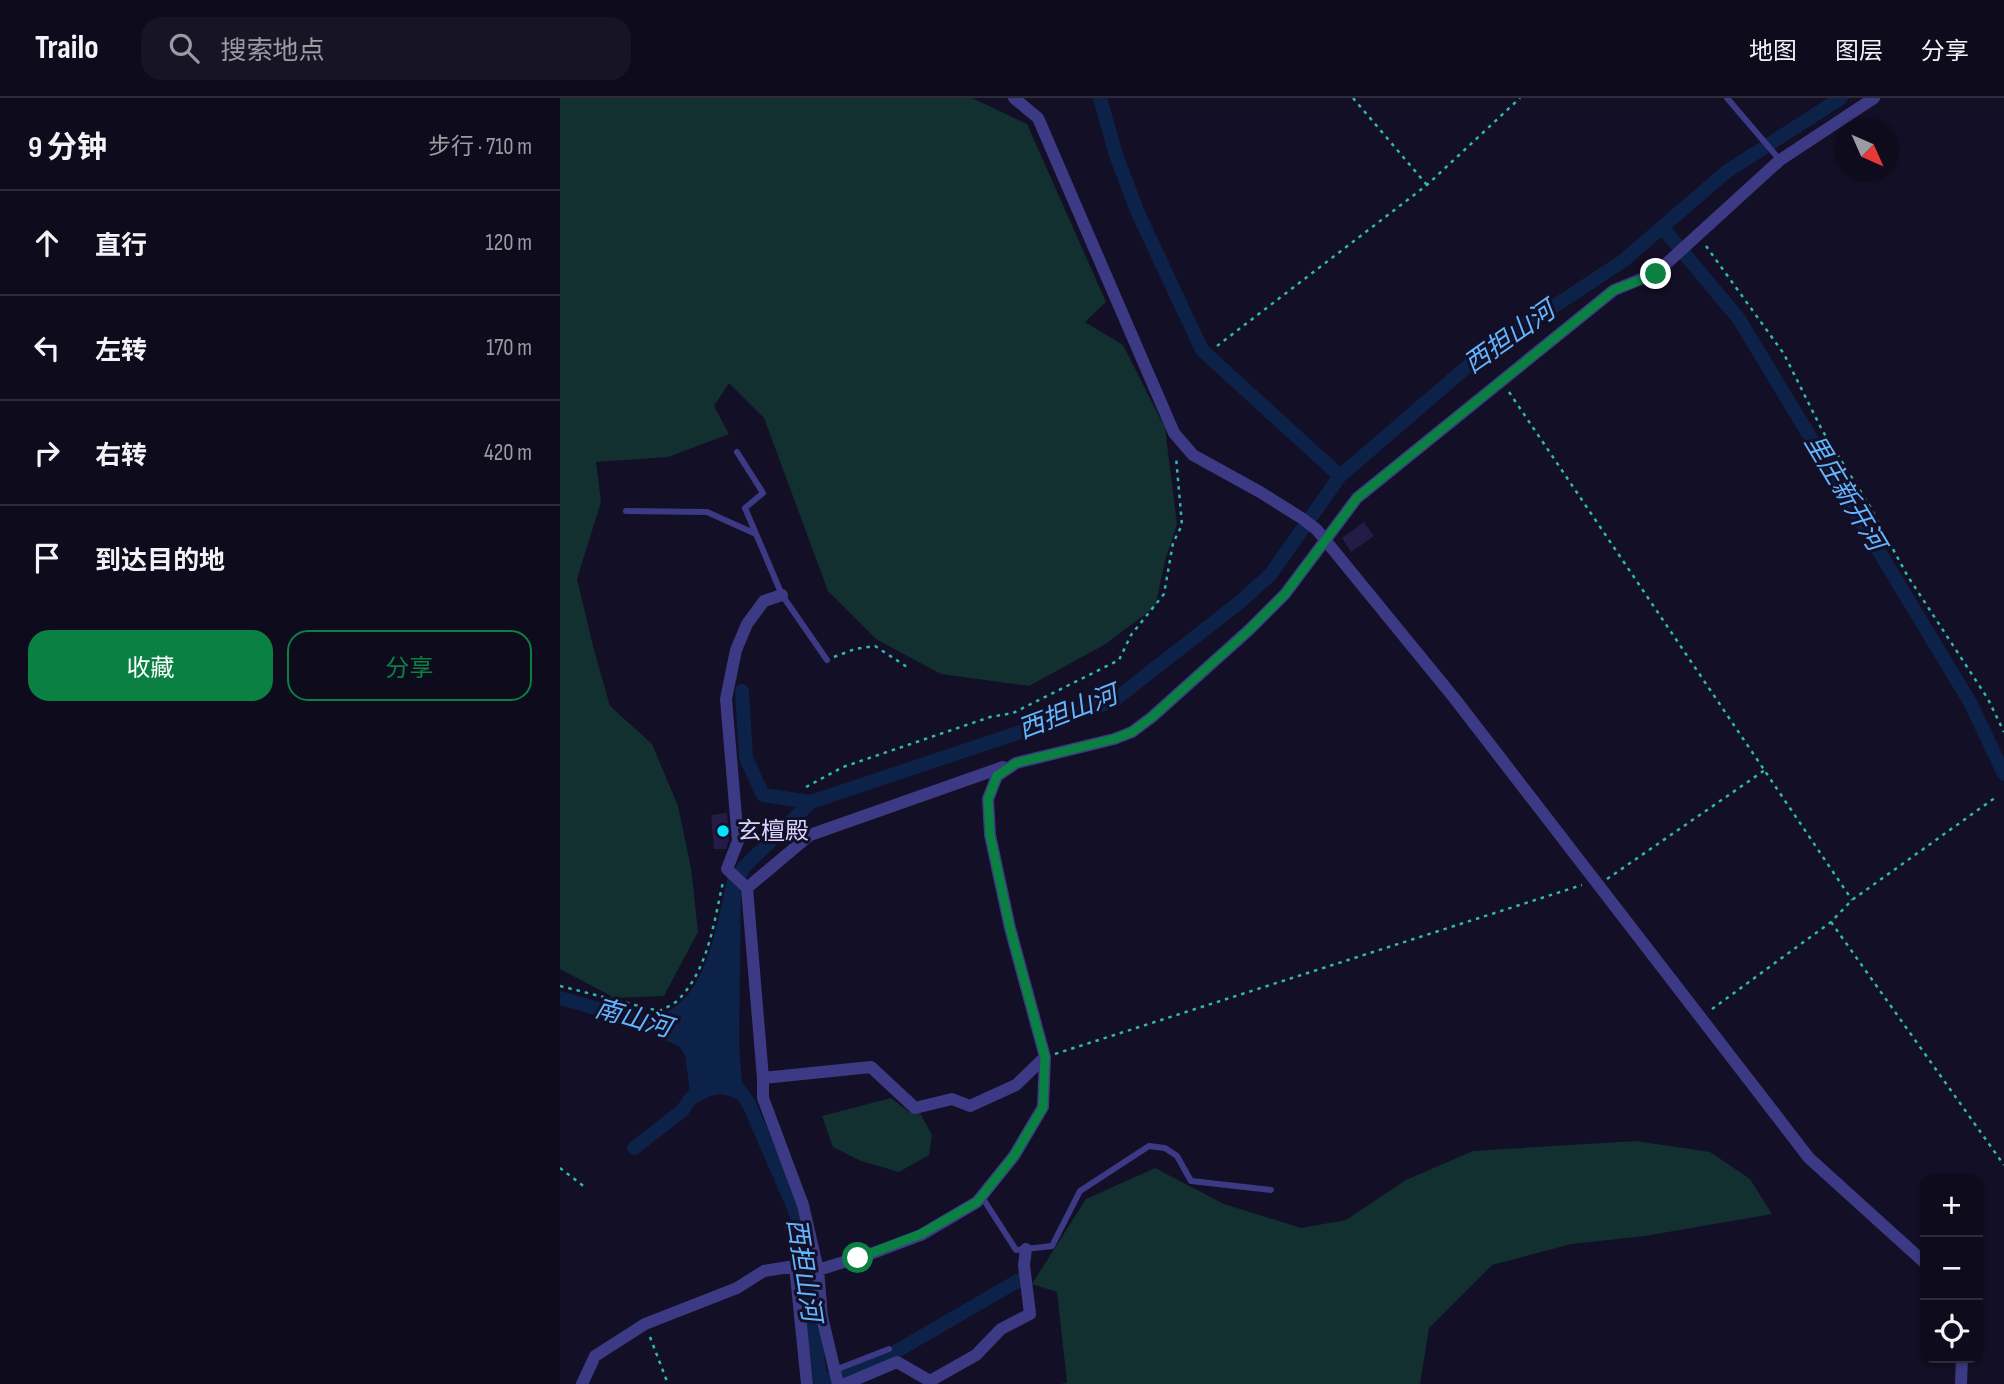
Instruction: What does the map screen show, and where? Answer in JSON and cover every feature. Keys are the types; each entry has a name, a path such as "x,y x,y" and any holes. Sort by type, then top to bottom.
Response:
{"street":[{"path":"1014,98 1038,118 1174,433 1192,455 1303,519 1321,535 1455,699 1809,1158 1920,1258"},
{"path":"747,888 810,835 1016,763 1114,739 1132,732 1249,630 1285,594 1321,535 1357,498 1614,290 1656,274 1780,160 1874,98"},
{"path":"782,595 764,601 747,624 736,650 726,699 738,841 727,869 747,888 763,1078 762,1098 803,1205 818,1270 822,1317 838,1384"},
{"path":"582,1384 595,1356 645,1324 737,1288 764,1271 795,1266 818,1270 921,1234 982,1197 1014,1156 1043,1107 1045,1057 1010,928 990,835 988,799 997,776 1016,763"},
{"path":"763,1078 871,1067 915,1108 952,1099 970,1106 1016,1085 1045,1057"},
{"path":"845,1384 897,1362 930,1381 976,1355 1001,1329 1030,1314 1024,1265 1026,1249"},
{"path":"795,1266 807,1384"},
{"path":"1961,1384 1962,1363"}],"lane":[{"path":"1727,98 1780,160"},
{"path":"737,452 763,493 745,508 782,595 827,660"},
{"path":"626,511 708,512 756,534"},
{"path":"982,1197 1016,1250 1052,1246 1080,1191 1149,1146 1165,1148 1177,1156 1191,1181 1272,1190"},
{"path":"835,1370 889,1349"}],"path":[{"path":"1353,98 1427,186"},
{"path":"1217,346 1427,186 1520,98"},
{"path":"1698,235 1784,355 1822,430 1869,505 1907,575 1988,699 2004,732"},
{"path":"1502,381 1852,900"},
{"path":"806,787 844,767 990,717 1013,713 1119,660 1131,635 1164,594 1173,543 1182,525 1174,433"},
{"path":"827,660 855,649 875,646 907,667"},
{"path":"1045,1057 1597,883 1765,771"},
{"path":"1701,1017 1831,922 1852,900 1996,797"},
{"path":"560,986 659,1011 677,1002 697,975 711,935 727,869"},
{"path":"1831,922 2004,1165"},
{"path":"560,1168 586,1188"},
{"path":"645,1324 668,1384"}],"green space":[{"path":"560,98 972,98 1027,124 1106,302 1085,322 1123,345 1165,428 1177,524 1165,561 1155,607 1104,645 1029,686 941,674 876,639 828,591 764,418 729,383 714,406 729,434 668,457 596,462 601,502 577,579 610,706 652,744 678,806 691,868 698,932 664,996 615,998 560,969"},
{"path":"891,1098 909,1112 920,1113 932,1135 929,1155 899,1172 861,1161 833,1147 822,1116"},
{"path":"1636,1141 1710,1152 1750,1179 1772,1214 1645,1236 1571,1244 1492,1265 1429,1328 1420,1384 1061,1384 1067,1382 1057,1292 1032,1284 1086,1199 1155,1168 1224,1204 1301,1228 1346,1220 1406,1180 1473,1151"}],"water":[{"path":"728,876 741,888 739,1044 742,1082 749,1097 742,1103 725,1095 711,1096 683,1113 680,1109 690,1092 685,1055 679,1046 654,1036 662,1014 678,1005 701,974 715,934"}],"building":[{"path":"1364,522 1374,536 1351,552 1342,538"},
{"name":"玄檀殿","path":"727,813 729,840 726,849 714,849 711,815"}],"waterway":[{"path":"1100,98 1116,155 1138,213 1202,350 1340,476"},
{"name":"西担山河","path":"733,889 744,867 811,802 1113,701 1240,602 1270,575 1340,476 1483,353 1623,261 1726,172 1841,98"},
{"name":"里庄新开河","path":"1662,227 1739,319 1971,704 2004,774"},
{"path":"742,691 746,758 763,795 811,802"},
{"name":"南山河","path":"560,998 676,1031"},
{"name":"西担山河","path":"735,1084 749,1104 799,1220 821,1384"},
{"path":"634,1148 682,1111 691,1098"},
{"path":"826,1380 869,1367 1021,1279"}],"place":[{"name":"玄檀殿","path":"723,831"}],"route":[{"path":"858,1258 921,1234 977,1202 1014,1156 1043,1107 1045,1057 1010,928 990,835 988,799 997,776 1016,763 1114,739 1132,732 1152,717 1285,594 1357,498 1614,290 1656,274"}]}
